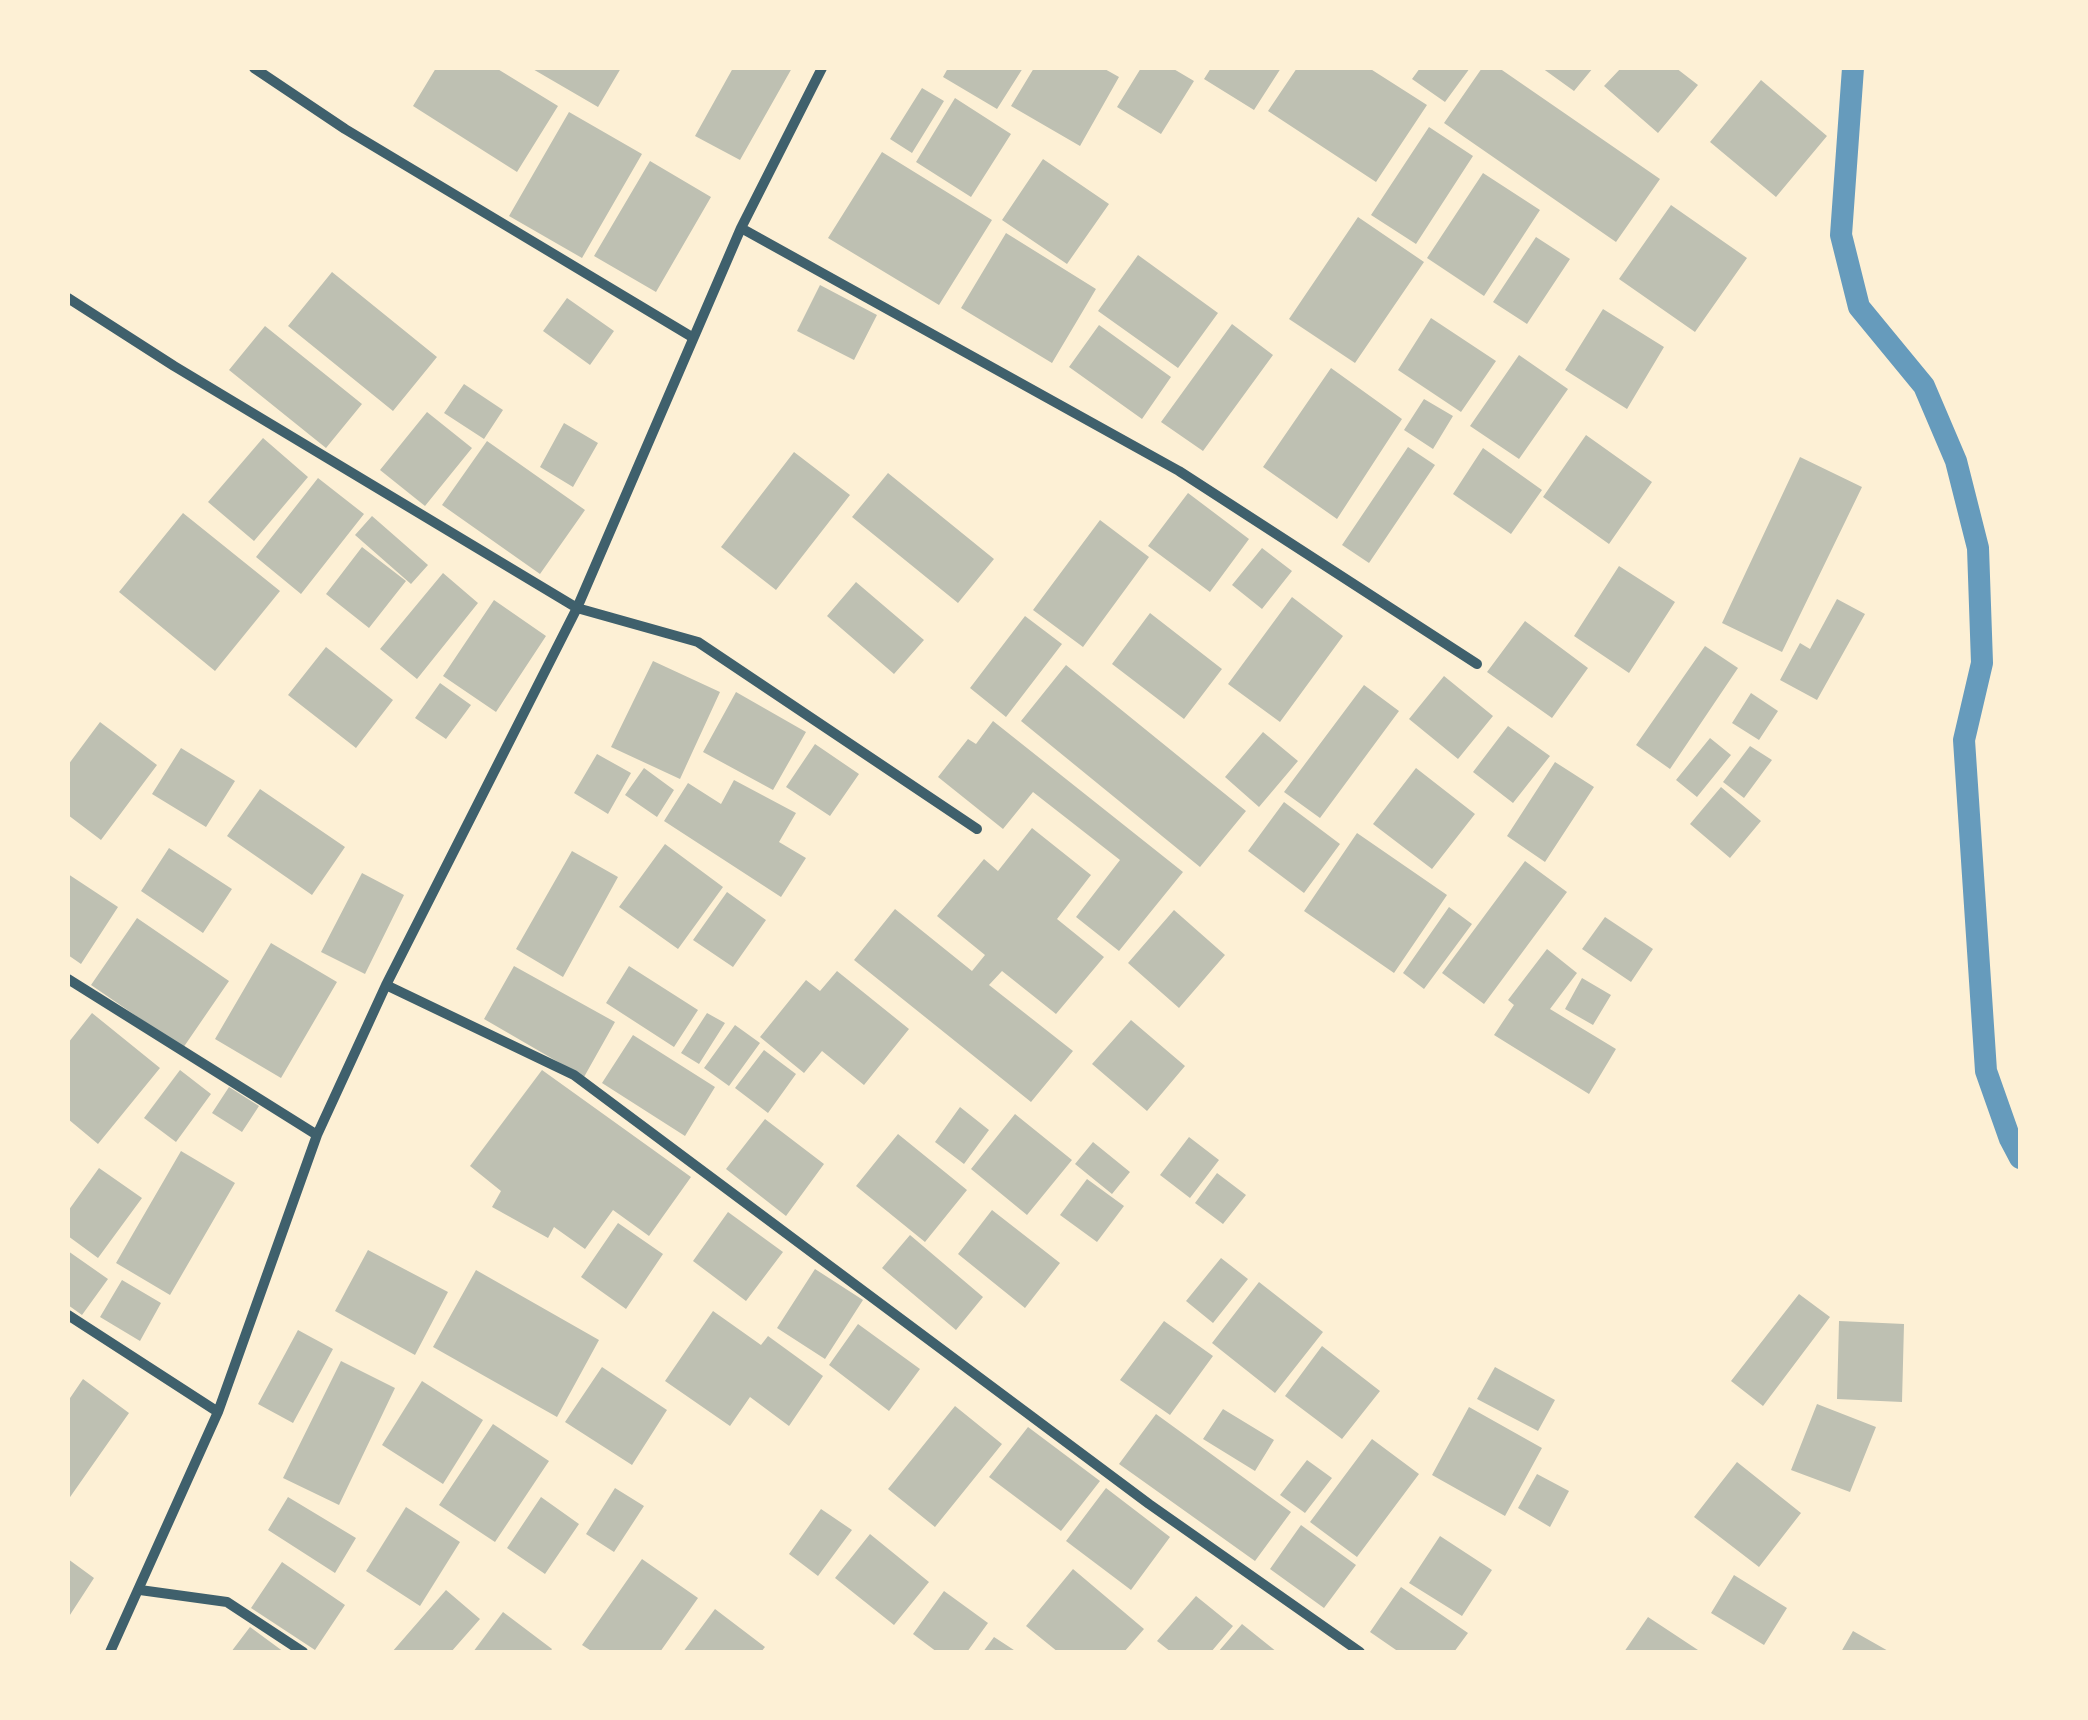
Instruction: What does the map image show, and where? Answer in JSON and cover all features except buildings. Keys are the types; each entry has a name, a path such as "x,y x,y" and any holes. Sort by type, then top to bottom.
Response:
{"street":[{"path":"254,68 345,129 692,337"},
{"path":"110,1652 218,1412 317,1135 386,985 577,608 741,228 822,68"},
{"path":"741,228 1179,471 1477,664"},
{"path":"68,298 577,608 698,642 977,829"},
{"path":"68,978 317,1135"},
{"path":"386,985 574,1076 1149,1504 1360,1652"},
{"path":"68,1315 218,1412"},
{"path":"140,1590 227,1602 303,1652"}],"waterway":[{"path":"1853,68 1841,235 1859,307 1924,386 1956,461 1978,548 1982,663 1964,740 1986,1071 2020,1158"}]}
